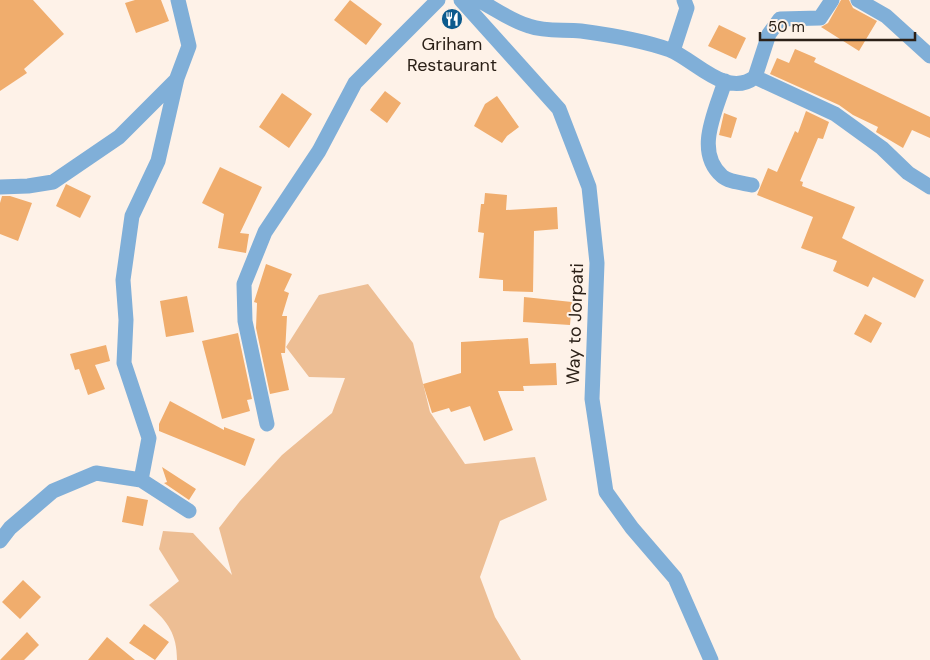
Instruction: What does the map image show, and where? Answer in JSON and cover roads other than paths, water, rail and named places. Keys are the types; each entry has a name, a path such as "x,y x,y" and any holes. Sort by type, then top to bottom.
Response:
{"street":[{"path":"141,480 149,438 124,363 126,320 123,280 132,216 158,161 177,78 189,46 178,0"},
{"path":"266,424 245,321 244,284 265,232 319,151 355,83 438,0"},
{"name":"Way to Jorpati","path":"464,0 559,109 589,187 597,263 592,399 606,492 632,528 675,578 711,660"},
{"path":"478,0 528,26 544,30 580,31 641,41 673,51 713,76 738,84 750,81 755,77 769,34 780,19 820,18 832,0"},
{"path":"673,51 687,8 684,0"},
{"path":"858,0 886,16 930,56"},
{"path":"755,77 834,114 882,148 908,173 930,187"},
{"path":"0,186 28,186 53,182 120,136 177,78"},
{"path":"725,81 707,146 711,160 723,177 752,185"},
{"path":"0,541 33,508 53,492 96,473 141,480 189,511"}],"place":[{"name":"Griham Restaurant","path":"452,19"}]}
